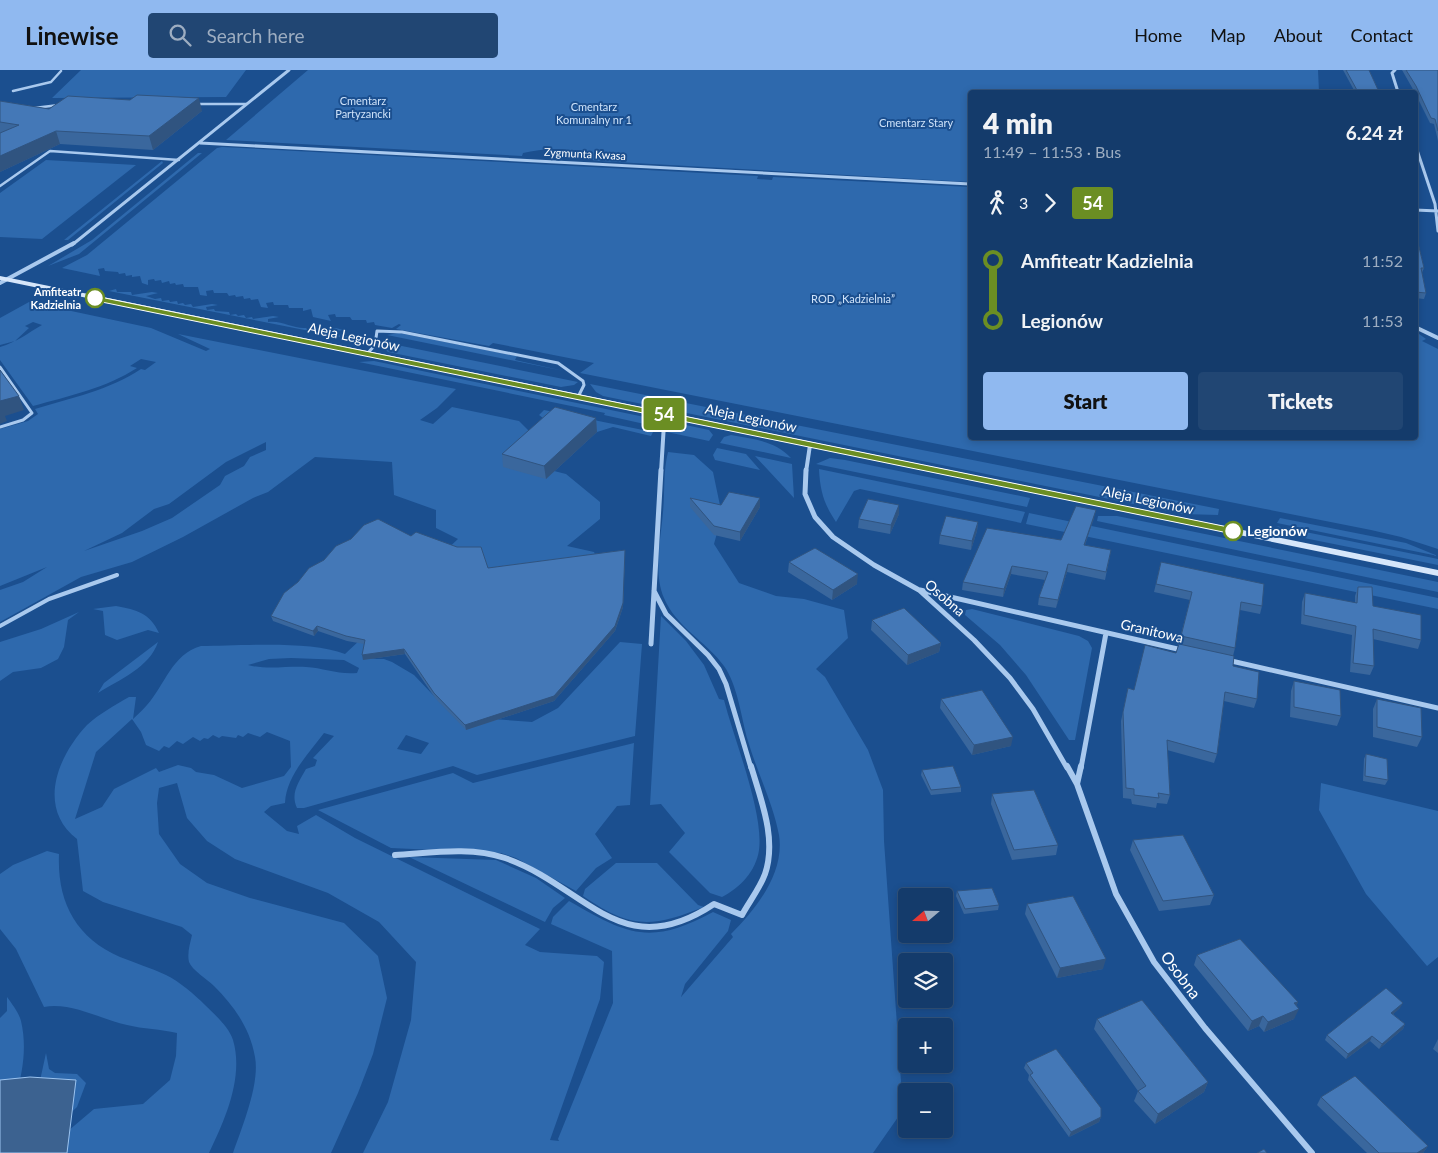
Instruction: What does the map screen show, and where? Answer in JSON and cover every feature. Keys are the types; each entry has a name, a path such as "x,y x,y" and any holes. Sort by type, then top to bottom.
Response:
{"street":[{"path":"2,280 75,243 289,70"},
{"path":"1395,70 1392,73 1397,90"},
{"name":"Zygmunta Kwasa","path":"200,143 968,184"},
{"path":"1418,153 1435,204 1438,231"},
{"path":"1418,210 1436,211"},
{"name":"Aleja Legionów","path":"2,280 1438,573"},
{"path":"1418,328 1438,338"},
{"path":"651,644 663,433 664,424 670,416"},
{"name":"Osobna","path":"810,445 806,464 805,494 815,517 833,537 874,565 919,590 1000,665 1033,709 1077,784 1116,894 1154,962 1205,1028 1312,1153"},
{"name":"Granitowa","path":"919,590 1192,652"},
{"path":"395,855 490,854 504,858 539,874 619,922 636,928 661,927 679,922 714,904 742,916 765,875 769,857 769,840 762,804 726,684 719,669 666,614 654,591"},
{"path":"1077,784 1087,742 1106,633"},
{"path":"1220,658 1438,708"}],"lane":[{"path":"13,91 51,82 61,71"},
{"path":"188,104 246,104"},
{"path":"32,108 44,105 64,105"},
{"path":"0,186 50,151 179,160"},
{"path":"367,354 375,345 377,331 402,332 558,363 583,381 584,385 578,397"},
{"path":"0,367 32,413 23,420 0,427"},
{"path":"0,626 49,599 117,575"}],"green space":[{"path":"81,70 246,70 226,97 52,98"},
{"path":"308,70 1318,70 1319,90 968,90 968,182 598,161 571,151 559,149 523,153 522,156 226,140"},
{"name":"ROD „Kadzielnia”","path":"217,148 758,176 757,179 772,180 773,177 968,187 968,440 1418,440 1418,333 1426,339 1422,341 1438,349 1438,549 1371,530 580,373 594,363 493,343 489,346 396,329 401,325 399,324 392,328 375,325 374,322 367,323 366,320 336,317 335,314 328,315 331,321 313,317 311,309 303,311 303,308 274,305 273,302 266,303 268,308 261,307 258,299 251,300 250,298 244,299 243,296 236,297 235,295 229,296 227,293 214,293 213,290 206,291 207,296 200,295 198,287 184,287 183,284 170,284 169,281 162,283 161,280 148,280 148,285 142,283 140,276 126,276 125,273 119,274 118,272 105,271 104,268 98,269 100,276 62,268 87,255"},
{"path":"198,153 202,153 79,254 48,266 92,240"},
{"path":"46,160 136,165 42,239 0,237 0,193"},
{"path":"162,161 163,163 68,240 64,240"},
{"path":"116,289 117,292 131,292 132,295 158,293 146,296 155,299 161,298 162,301 177,301 178,304 191,304 193,307 218,305 206,307 207,310 214,309 215,311 229,312 230,315 244,315 246,318 279,317 268,319 268,322 278,322 308,330 315,329 317,332 336,328 343,330 331,332 332,335 339,334 340,337 368,336 350,339 109,291"},
{"path":"29,302 151,328 206,351 210,349 178,334 456,389 437,408 420,420 433,424 452,407 519,421 536,438 554,471 566,474 600,502 600,519 567,546 594,552 597,558 488,573 444,552 458,539 436,528 436,510 394,495 392,462 315,457 268,492 253,498 183,537 132,562 81,577 0,622 0,590 23,582 47,567 0,586 0,429 28,421 38,414 35,409 116,383 141,369 145,370 156,362 141,359 130,366 137,368 113,381 87,391 33,406 0,360 0,347 15,341 0,345 0,318","holes":["33,322 42,325 15,341 29,328 25,326","266,442 266,450 250,457 244,466 225,476 220,485 172,518 142,531 84,551 122,533 154,509 169,504 226,462"]},
{"path":"399,333 517,356 515,360 564,371 387,335"},
{"path":"386,343 578,382 574,385 561,387 388,352 385,349"},
{"path":"374,361 659,420 658,427 604,415 605,413 359,362"},
{"path":"590,384 1219,509 1218,515 1183,514 603,396 596,392"},
{"path":"544,410 653,432 651,436 613,427 597,432 551,424 539,415"},
{"path":"676,423 709,430 713,435 709,441 667,432 670,425"},
{"path":"731,435 771,444 791,458 720,443 724,437"},
{"path":"717,448 746,454 760,470 715,460 713,455"},
{"path":"668,452 694,455 713,472 722,515 714,544 739,583 776,596 804,599 844,610 848,638 816,669 825,677 868,750 883,790 884,841 898,1039 898,1073 900,1073 901,1083 898,1083 898,1117 873,1153 363,1153 388,1102 411,1020 416,962 379,922 328,893 235,859 207,841 187,818 177,783 159,788 157,803 159,834 180,864 207,883 250,898 344,923 378,956 387,998 373,1054 331,1153 233,1153 253,1092 255,1080 255,1057 249,1036 240,1018 228,1001 189,962 188,955 192,935 182,927 103,902 83,891 77,839 65,827 57,813 55,798 56,782 67,752 87,725 102,713 129,697 136,697 133,719 144,709 176,663 191,650 201,646 294,645 345,654 361,639 367,639 370,659 384,659 392,662 414,675 434,696 493,719 532,722 558,708 620,642 642,644 635,736 477,775 453,766 304,808 297,808 294,797 298,783 306,769 315,766 317,760 313,758 334,736 324,733 294,775 286,793 285,803 271,806 264,812 287,831 299,834 297,826 316,815 355,838 540,929 525,945 540,952 597,956 604,962 600,999 550,1140 559,1141 558,1139 613,1003 612,951 551,924 553,917 569,901 608,922 640,932 672,929 691,923 713,912 731,920 728,931 685,984 681,997 733,937 731,934 759,902 778,863 780,849 776,823 748,741 733,683 717,657 684,626 669,608 661,588 658,567","holes":["269,659 344,660 359,668 357,673 306,667 269,668 248,665","132,719 141,732 146,745 159,751 164,746 169,748 177,741 183,744 193,737 200,741 204,738 208,739 213,735 219,738 222,736 236,738 238,735 243,737 248,733 260,737 267,732 290,741 291,767 284,776 242,788 214,775 196,772 191,768 178,765 159,772 156,768 114,789 102,807 75,819 96,752","406,735 429,743 421,754 397,749"]},
{"path":"755,456 792,464 794,498"},
{"path":"830,458 1030,498 1027,507 816,464"},
{"path":"819,469 1025,512 1021,523 860,489 854,491 836,522 823,497"},
{"path":"1029,513 1438,598 1438,609 1026,524"},
{"path":"1098,516 1117,516 1438,582 1438,592 1097,521"},
{"path":"1280,518 1406,543 1438,556 1277,523"},
{"path":"1276,526 1438,559 1438,565 1304,538"},
{"path":"116,606 130,609 147,617 159,633 148,630 117,640 105,635 103,611 93,609"},
{"path":"972,609 1079,636 1088,641 1092,648 1075,740 1069,740 1026,675 1000,645 965,615 966,610"},
{"path":"79,612 68,620 64,647 58,659 41,668 13,672 0,681 0,642 41,629"},
{"path":"661,616 686,641 704,665 719,699 724,700 753,797 759,835 757,858 751,872 741,884 722,897 710,893 669,852 685,833 661,804 650,805"},
{"path":"158,642 154,651 141,666 98,693 104,683"},
{"path":"634,743 630,805 617,806 595,834 612,858 596,868 576,891 516,858 501,853 391,848 318,810 453,773 473,783"},
{"path":"1321,783 1438,811 1438,957 1427,966 1366,894 1319,810"},
{"path":"47,851 59,854 61,887 66,902 80,928 91,939 104,949 120,957 160,972 176,981 213,1013 231,1035 236,1054 234,1083 227,1112 209,1153 42,1153 94,1109 143,1104 170,1080 176,1056 177,1033 127,1025 65,1007 44,1007 16,949 0,929 0,874 13,865"},
{"path":"409,857 496,860 536,878 565,898 553,908 545,922"},
{"path":"616,863 657,863 698,905 704,907 669,919 655,921 628,920 615,915 583,896 585,889"},
{"path":"7,997 21,1021 24,1052 19,1084 0,1144 0,1018 7,1011"},
{"path":"46,1053 49,1069 55,1073 77,1074 86,1083 77,1107 52,1131 33,1113"}],"shaded area":[{"path":"30,1077 76,1080 67,1153 0,1153 0,1080"}],"building":[{"path":"1346,70 1369,70 1378,90 1357,90"},
{"path":"1406,70 1438,70 1438,131 1435,119 1431,118"},
{"path":"137,95 199,98 149,136 56,131 0,156 0,133 19,125 0,122 0,101 49,109 68,96 130,100"},
{"path":"1418,243 1424,268 1421,268 1426,293 1418,292"},
{"path":"0,370 19,396 0,401"},
{"path":"555,407 596,418 544,466 502,454"},
{"path":"729,492 760,498 740,532 714,526 690,498 721,505"},
{"path":"868,499 899,505 891,525 859,519"},
{"path":"1076,506 1096,510 1084,545 1111,550 1106,572 1068,564 1058,600 1039,597 1048,572 1012,566 1004,589 963,582 987,528 1061,540"},
{"path":"946,516 978,522 972,541 940,535"},
{"path":"378,519 411,536 416,532 457,547 481,547 488,568 625,550 623,603 615,626 554,696 465,725 434,693 404,649 362,655 365,640 317,626 313,631 271,616 284,593 298,582 309,568 324,560 336,546 351,539 364,525"},
{"path":"815,548 858,574 833,590 789,562"},
{"path":"1161,562 1264,584 1262,606 1241,602 1235,648 1181,636 1192,592 1156,584"},
{"path":"1358,587 1372,587 1373,606 1421,615 1421,640 1373,629 1374,666 1353,663 1356,626 1304,615 1305,593 1357,603"},
{"path":"904,608 941,643 908,655 872,620"},
{"path":"1179,644 1234,656 1233,666 1259,672 1257,699 1225,692 1217,754 1167,740 1170,795 1158,793 1159,798 1134,795 1134,789 1126,788 1123,712 1128,688 1134,690 1145,645 1176,653"},
{"path":"1294,681 1340,690 1341,716 1294,707"},
{"path":"982,690 1013,737 974,745 941,699"},
{"path":"1377,699 1421,708 1422,737 1377,727"},
{"path":"1366,754 1387,759 1388,780 1365,776"},
{"path":"953,766 961,787 931,790 922,770"},
{"path":"1034,790 1058,845 1014,850 992,794"},
{"path":"1183,835 1214,895 1163,901 1133,840"},
{"path":"992,888 999,905 965,909 957,891"},
{"path":"1073,896 1106,959 1060,968 1027,904"},
{"path":"1240,939 1298,1002 1294,1003 1299,1009 1268,1022 1263,1016 1252,1021 1197,955"},
{"path":"1386,988 1403,1003 1391,1013 1405,1024 1382,1044 1372,1036 1348,1054 1327,1035"},
{"path":"1142,1000 1208,1082 1158,1114 1138,1091 1146,1086 1097,1019"},
{"path":"1056,1049 1101,1108 1101,1117 1071,1132 1030,1075 1033,1073 1026,1063"},
{"path":"1355,1076 1428,1146 1417,1153 1379,1153 1321,1097"},
{"path":"1264,1149 1267,1153 1257,1153"}],"bus line":[{"name":"54","path":"95,298 1233,531"}],"place":[{"name":"Amfiteatr Kadzielnia","path":"95,298"},
{"name":"Legionów","path":"1233,531"}],"park label":[{"name":"Cmentarz Partyzancki","path":"363,107"},
{"name":"Cmentarz Komunalny nr 1","path":"594,113"},
{"name":"Cmentarz Stary","path":"916,123"}]}
